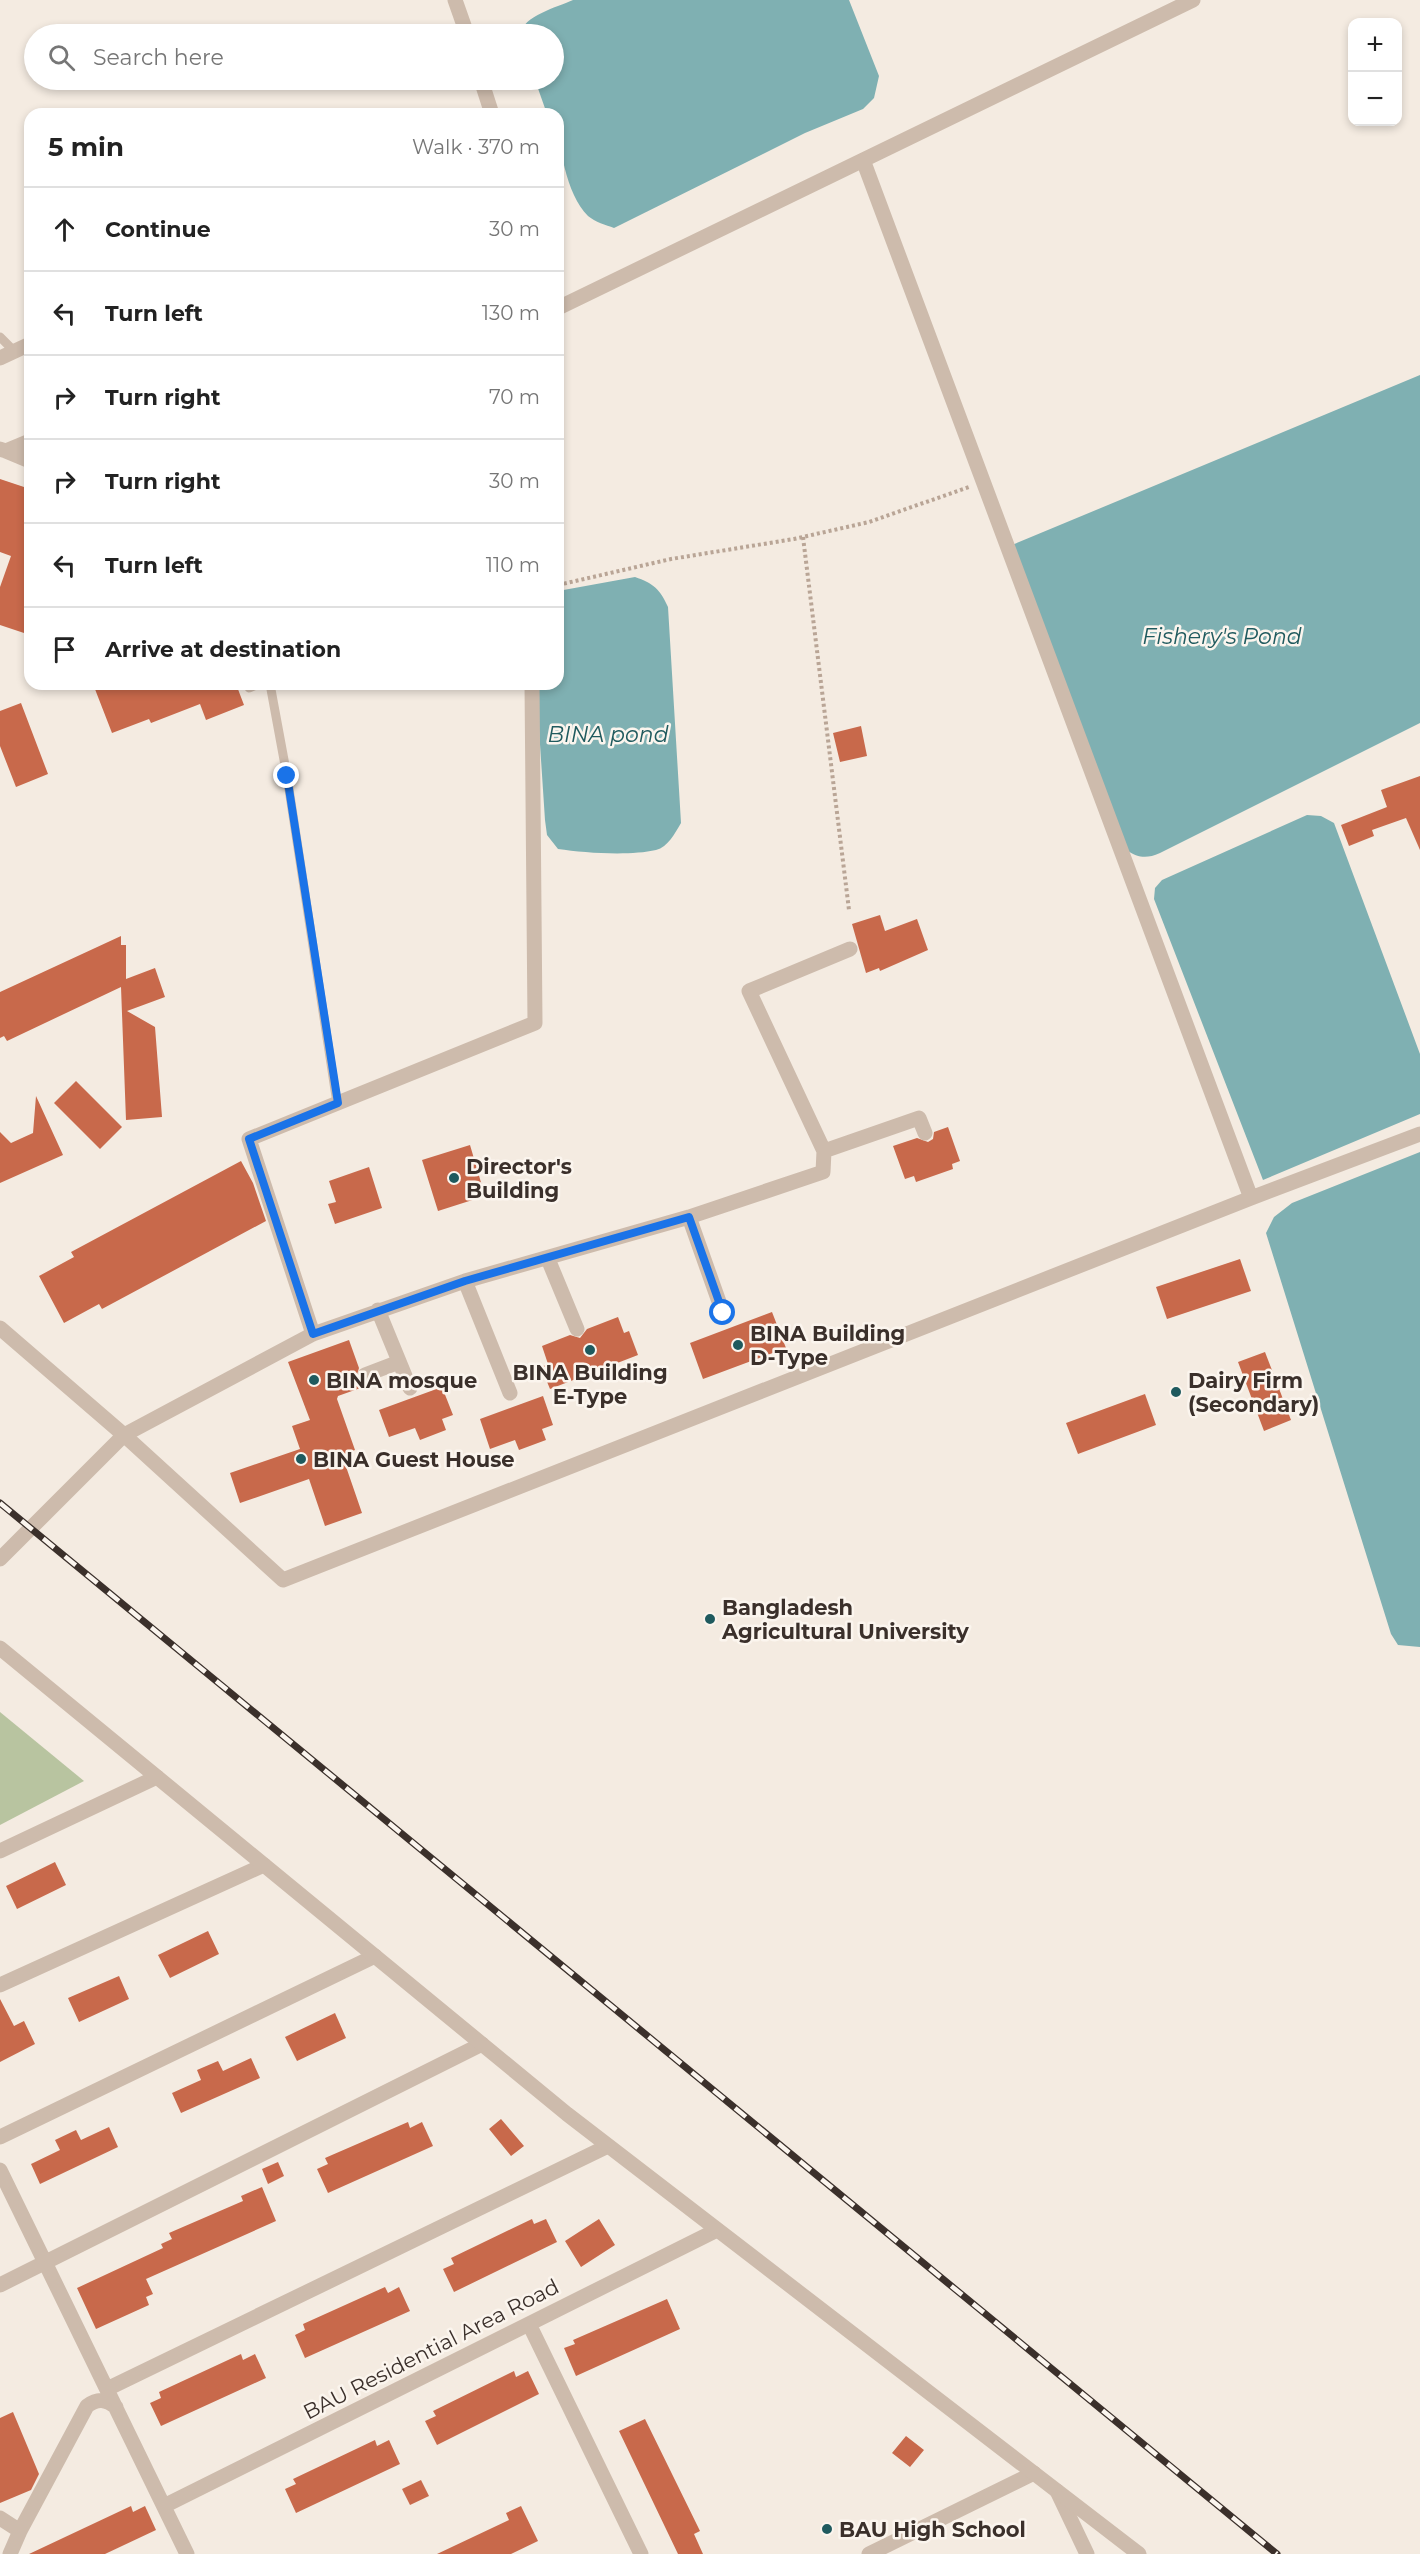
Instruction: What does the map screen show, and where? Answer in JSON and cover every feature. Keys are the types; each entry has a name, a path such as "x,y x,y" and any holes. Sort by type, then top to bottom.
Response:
{"street":[{"path":"456,0 464,24"},
{"path":"564,305 1193,0"},
{"path":"484,90 490,108"},
{"path":"863,160 1251,1198"},
{"path":"0,358 24,347"},
{"path":"3,450 24,443"},
{"path":"3,450 24,459"},
{"path":"313,1334 249,1139 535,1023 532,690"},
{"path":"0,1559 124,1435 313,1334 465,1281 689,1217 824,1172 824,1151 749,991 850,949"},
{"path":"824,1151 919,1118 925,1133"},
{"path":"0,1328 124,1435 283,1580 1251,1198 1420,1134"},
{"path":"689,1217 723,1313"},
{"path":"548,1258 577,1329"},
{"path":"465,1281 510,1393"},
{"path":"378,1310 410,1388"},
{"path":"365,1375 399,1362"},
{"path":"0,1648 608,2146 1139,2554"},
{"path":"0,1851 157,1777"},
{"path":"0,1985 264,1865"},
{"path":"0,2137 375,1956"},
{"path":"0,2285 482,2044"},
{"path":"107,2389 608,2146"},
{"path":"0,2170 188,2554"},
{"name":"BAU Residential Area Road","path":"164,2506 717,2230"},
{"path":"529,2324 641,2554"},
{"path":"10,2554 20,2530 87,2406 94,2400 103,2400 116,2408"},
{"path":"869,2554 1034,2473"},
{"path":"1057,2491 1087,2554"},
{"path":"0,2518 20,2530"}],"lane":[{"path":"0,337 15,352"},
{"path":"271,690 287,776 338,1103"}],"path":[{"path":"564,584 671,559 803,537 869,522 984,482"},
{"path":"803,537 849,910"}],"green space":[{"path":"0,1712 84,1781 0,1825"}],"water":[{"path":"573,0 849,0 879,76 874,98 863,109 805,133 614,228 597,222 580,207 564,163 564,108 545,108 539,90 564,90 564,24 526,24 550,9"},
{"name":"Fishery's Pond","path":"1420,375 1420,723 1160,853 1143,857 1126,850 1012,545"},
{"name":"BINA pond","path":"635,577 655,588 668,607 681,823 668,843 656,850 607,853 558,849 547,835 536,690 564,690 564,590"},
{"path":"1307,815 1321,816 1334,823 1420,1054 1420,1114 1263,1180 1154,899 1155,888 1162,880"},
{"path":"1420,1152 1420,1647 1398,1645 1391,1634 1266,1233 1274,1217 1292,1203"}],"building":[{"path":"0,479 24,487 24,633 0,625 0,587 11,556 0,552"},
{"path":"95,690 238,690 244,705 206,720 200,704 151,723 149,719 112,733"},
{"path":"21,703 48,774 16,787 0,746 0,711"},
{"path":"861,726 867,756 840,762 833,733"},
{"path":"1420,776 1420,850 1406,818 1372,830 1374,836 1349,846 1341,825 1387,807 1381,790"},
{"path":"880,915 885,931 917,919 928,950 880,971 879,968 866,973 852,924"},
{"path":"121,936 121,945 126,945 126,979 155,968 165,997 127,1011 155,1027 162,1117 126,1120 121,987 7,1041 4,1036 0,1038 0,992"},
{"path":"76,1081 122,1127 100,1149 54,1103"},
{"path":"36,1096 63,1155 0,1183 0,1132 11,1143 33,1133"},
{"path":"948,1127 960,1161 952,1164 953,1169 916,1182 914,1176 905,1179 893,1146 917,1138 928,1142 933,1139 934,1132"},
{"name":"Director's Building","path":"470,1145 485,1196 438,1211 422,1160"},
{"path":"241,1161 253,1183 266,1221 102,1309 99,1304 64,1323 39,1276 74,1257 71,1252"},
{"path":"369,1167 382,1208 335,1224 328,1204 336,1202 329,1181"},
{"path":"1240,1259 1251,1291 1167,1319 1156,1287"},
{"name":"BINA Building D-Type","path":"772,1312 786,1348 703,1379 690,1343"},
{"name":"BINA Building E-Type","path":"618,1317 624,1333 629,1331 638,1355 550,1389 541,1367 548,1364 542,1346 570,1335 580,1338 587,1329"},
{"path":"349,1340 359,1368 356,1378 366,1386 338,1396 337,1399 355,1450 342,1455 362,1513 325,1526 309,1479 240,1503 230,1473 300,1449 292,1426 310,1420 288,1362"},
{"path":"1265,1352 1291,1420 1264,1431 1238,1362"},
{"path":"442,1387 453,1415 442,1419 446,1430 420,1440 415,1428 389,1437 379,1410"},
{"path":"1145,1394 1156,1425 1078,1454 1066,1423"},
{"path":"543,1396 553,1425 542,1429 546,1440 519,1450 515,1440 490,1449 480,1419"},
{"path":"55,1862 66,1885 17,1909 6,1886"},
{"path":"208,1931 219,1954 170,1978 158,1955"},
{"path":"119,1976 129,1999 79,2022 68,1998"},
{"path":"0,1999 14,2026 24,2021 35,2044 0,2062"},
{"path":"335,2013 346,2038 297,2061 285,2037"},
{"path":"251,2058 260,2078 181,2113 172,2093 201,2080 197,2070 218,2061 223,2071"},
{"path":"501,2119 524,2146 511,2156 489,2129"},
{"path":"408,2122 410,2128 422,2122 433,2146 328,2193 317,2169 328,2164 325,2158"},
{"path":"109,2127 118,2147 40,2184 31,2164 60,2150 55,2140 76,2130 81,2140"},
{"path":"278,2162 284,2176 268,2184 262,2169"},
{"path":"262,2187 276,2221 146,2279 153,2294 146,2297 149,2305 96,2329 77,2288 163,2248 161,2244 172,2239 169,2233 243,2201 241,2196"},
{"path":"532,2219 534,2224 546,2219 557,2242 454,2292 443,2269 454,2264 451,2258"},
{"path":"599,2219 615,2245 581,2267 565,2241"},
{"path":"385,2287 388,2293 399,2287 410,2311 305,2358 295,2335 305,2330 303,2324"},
{"path":"667,2299 680,2329 576,2376 564,2348 575,2344 573,2340"},
{"path":"241,2354 243,2360 255,2354 266,2378 161,2426 150,2403 161,2398 159,2392"},
{"path":"514,2371 516,2377 528,2371 539,2394 437,2445 425,2421 436,2416 433,2411"},
{"path":"13,2412 39,2474 31,2490 0,2503 0,2418"},
{"path":"645,2419 700,2531 694,2534 703,2554 678,2554 619,2431"},
{"path":"906,2436 924,2450 910,2467 892,2453"},
{"path":"375,2440 377,2446 389,2440 400,2464 296,2513 285,2489 296,2484 293,2479"},
{"path":"421,2480 429,2496 410,2505 402,2489"},
{"path":"131,2506 133,2512 145,2506 156,2530 105,2554 29,2554"},
{"path":"521,2506 538,2541 511,2554 437,2554 509,2520 506,2513"}],"railway":[{"path":"0,1503 1277,2554"}],"place":[{"name":"Director's Building","path":"454,1178"},
{"name":"BINA Building D-Type","path":"738,1345"},
{"name":"BINA Building E-Type","path":"590,1350"},
{"name":"BINA mosque","path":"314,1380"},
{"name":"Dairy Firm (Secondary)","path":"1176,1392"},
{"name":"BINA Guest House","path":"301,1459"},
{"name":"Bangladesh Agricultural University","path":"710,1619"},
{"name":"BAU High School","path":"827,2529"}],"route":[{"path":"287,776 338,1103 249,1139 313,1334 465,1281 689,1217 723,1313"}]}
